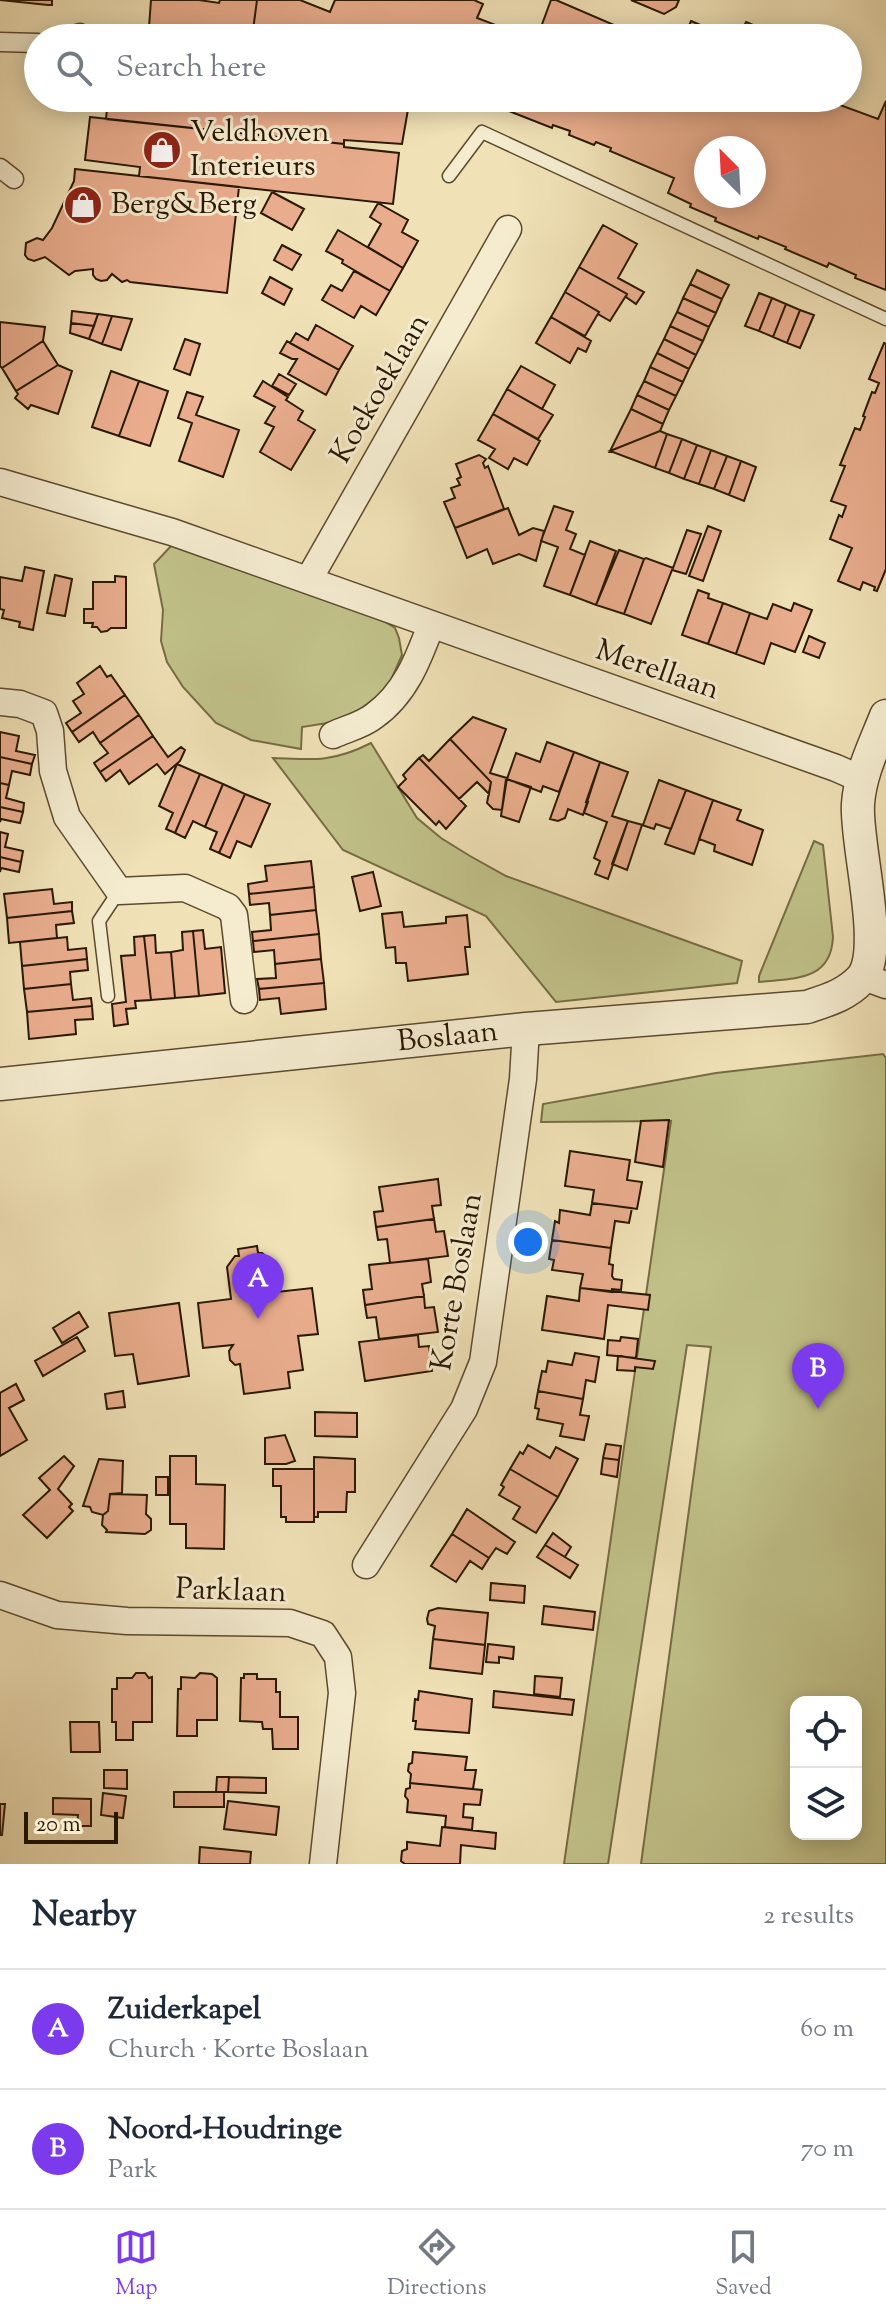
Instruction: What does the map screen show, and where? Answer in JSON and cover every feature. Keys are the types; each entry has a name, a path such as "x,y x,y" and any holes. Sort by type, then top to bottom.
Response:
{"street":[{"path":"0,42 24,43"},
{"name":"Koekoeklaan","path":"309,579 508,229"},
{"name":"Merellaan","path":"0,482 172,532 309,579 861,779"},
{"path":"333,735 372,718 397,696 417,664 431,625"},
{"path":"0,702 20,704 44,713 50,731 53,771 67,817 119,891 185,888 228,907 234,915 244,1000"},
{"path":"875,981 858,806 861,779 886,716"},
{"name":"Boslaan","path":"0,1084 526,1029 807,1007 875,981"},
{"name":"Korte Boslaan","path":"366,1565 464,1409 483,1362 523,1079 526,1029"},
{"name":"Parklaan","path":"0,1595 57,1615 127,1621 290,1623 323,1634 338,1657 342,1693 323,1864"}],"lane":[{"path":"449,176 482,132 886,319"},
{"path":"108,996 99,921 119,891"}],"green space":[{"path":"173,544 379,618 395,628 402,655 387,689 346,720 302,727 301,749 251,740 216,723 183,687 167,662 161,641 163,610 154,564"},
{"path":"371,743 417,818 441,838 506,876 742,961 737,983 556,1002 486,916 343,850 273,758 323,758 346,754"},
{"path":"814,841 823,845 833,937 831,952 818,970 808,975 759,982 759,976"},
{"path":"883,1054 886,1058 886,1864 641,1864 711,1347 687,1345 608,1864 564,1864 671,1121 541,1122 543,1104 716,1073"}],"building":[{"path":"0,0 52,0 52,5 48,5"},
{"path":"151,0 219,3 220,0 257,0 254,24 149,24"},
{"path":"257,0 300,0 330,12 335,0 474,0 483,4 477,18 493,24 254,24"},
{"path":"551,0 556,0 612,24 542,24"},
{"path":"631,0 679,0 676,7 664,14"},
{"path":"886,101 886,290 855,278 856,275 829,263 827,267 786,247 715,221 716,218 690,207 691,204 668,193 674,178 610,151 611,148 569,135 570,131 553,125 552,128 512,112 859,112 878,119"},
{"path":"107,112 408,112 402,144 344,140 344,144 106,119"},
{"path":"90,117 344,144 344,147 399,153 393,204 139,176 140,167 85,160"},
{"path":"75,169 239,187 227,293 127,280 122,282 112,274 101,281 93,275 93,269 75,271 69,275 45,257 34,261 28,259 25,255 26,243 37,238 43,240 52,228 74,181"},
{"path":"272,192 304,209 292,230 261,213"},
{"path":"378,203 408,220 402,232 418,241 403,268 368,247 381,224 370,217"},
{"path":"603,225 637,244 618,278 644,292 636,304 626,297 627,294 579,267"},
{"path":"338,230 403,268 390,291 326,251"},
{"path":"282,245 301,255 292,270 274,260"},
{"path":"579,267 627,294 610,321 565,292"},
{"path":"697,270 729,285 722,299 690,284"},
{"path":"354,271 390,291 376,315 361,306 354,318 322,300 331,285 342,291"},
{"path":"270,277 292,289 284,305 262,293"},
{"path":"690,284 722,299 716,313 683,298"},
{"path":"565,292 599,312 585,336 551,317"},
{"path":"759,293 772,298 759,331 745,326"},
{"path":"683,298 716,313 709,327 677,312"},
{"path":"772,298 786,304 773,337 759,331"},
{"path":"786,304 800,310 787,343 773,337"},
{"path":"800,310 814,315 800,348 787,343"},
{"path":"72,311 98,314 94,326 71,323"},
{"path":"677,312 709,327 703,341 670,326"},
{"path":"98,314 112,316 102,344 89,339"},
{"path":"112,316 132,319 121,350 102,344"},
{"path":"551,317 591,341 586,352 578,348 570,363 536,343"},
{"path":"0,322 45,327 43,341 2,368"},
{"path":"71,323 94,326 89,339 70,333"},
{"path":"316,325 353,346 339,370 290,343 296,333 308,340"},
{"path":"670,326 703,341 696,355 664,339"},
{"path":"185,339 200,344 190,375 174,369"},
{"path":"664,339 696,355 689,369 657,353"},
{"path":"43,341 58,365 16,391 2,368"},
{"path":"287,341 339,370 326,395 288,374 297,359 280,353"},
{"path":"884,343 886,569 877,591 863,582 860,590 838,581 852,548 830,539 846,506 831,501 845,466 840,465 855,428 860,430 872,392 875,393 879,383 869,379"},
{"path":"657,353 689,369 683,382 650,367"},
{"path":"58,365 72,371 58,414 31,405 28,409 15,398 18,394 16,391"},
{"path":"521,366 555,385 542,409 507,389"},
{"path":"650,367 683,382 676,396 644,381"},
{"path":"111,371 139,381 119,436 92,427"},
{"path":"279,374 296,384 289,395 272,386"},
{"path":"139,381 168,391 150,446 119,436"},
{"path":"263,381 303,411 298,420 315,430 291,470 260,452 274,427 265,423 275,407 254,396"},
{"path":"644,381 676,396 669,410 637,395"},
{"path":"507,389 553,415 538,439 493,414"},
{"path":"187,392 203,397 196,415 239,430 223,477 179,461 192,423 178,418"},
{"path":"637,395 669,410 663,424 631,409"},
{"path":"631,409 663,424 660,431 610,451"},
{"path":"493,414 540,441 527,465 514,458 508,469 489,458 495,449 478,440"},
{"path":"660,431 667,434 655,468 610,451"},
{"path":"667,434 682,439 669,473 655,468"},
{"path":"682,439 697,445 684,479 669,473"},
{"path":"697,445 711,450 699,484 684,479"},
{"path":"711,450 727,456 714,489 699,484"},
{"path":"479,455 486,459 483,463 485,468 488,466 504,509 455,528 444,502 455,498 451,488 460,485 457,479 461,477 456,464"},
{"path":"727,456 741,461 729,495 714,489"},
{"path":"741,461 756,467 744,501 729,495"},
{"path":"554,506 573,512 566,530 576,534 570,549 585,555 570,595 544,586 558,547 541,541"},
{"path":"508,508 519,535 533,528 544,531 536,561 519,554 493,564 487,549 467,558 455,528"},
{"path":"708,526 721,531 703,581 689,576"},
{"path":"687,530 701,534 686,574 672,570 651,624 624,614 644,559 673,568"},
{"path":"590,541 616,551 596,605 570,595"},
{"path":"619,550 644,559 624,614 596,605"},
{"path":"25,567 44,571 33,630 19,627 20,622 2,618 4,610 0,609 0,577 22,581"},
{"path":"55,575 72,579 65,616 47,613"},
{"path":"115,576 126,577 126,628 101,632 97,627 92,627 93,623 84,623 84,609 93,609 93,582 115,582"},
{"path":"698,590 709,594 708,598 723,603 708,644 682,635"},
{"path":"723,603 750,613 736,654 708,644"},
{"path":"794,603 812,610 795,652 771,643 764,664 736,654 750,613 767,619 773,604 791,611"},
{"path":"809,636 825,643 819,658 803,652"},
{"path":"100,666 107,677 111,675 125,695 72,732 66,723 81,713 73,701 84,694 77,683"},
{"path":"125,695 139,715 100,743 93,732 79,742 72,732"},
{"path":"139,715 153,736 100,772 94,763 108,753 100,743"},
{"path":"473,717 506,729 490,773 507,778 502,810 493,809 487,803 491,782 450,739"},
{"path":"0,732 19,736 16,751 35,755 32,764 0,757"},
{"path":"153,736 168,757 181,747 185,750 180,761 165,774 157,764 129,784 120,770 106,781 100,772"},
{"path":"450,739 491,782 489,794 477,782 459,799 419,758 423,755 429,761"},
{"path":"547,742 574,752 559,792 543,786 541,792 507,779 516,753 540,762"},
{"path":"574,752 600,762 583,815 568,809 565,818 558,821 550,819"},
{"path":"0,757 32,764 30,775 12,771 9,785 0,783"},
{"path":"419,758 466,806 446,829 439,821 436,825 398,787 406,779 403,775"},
{"path":"600,762 628,772 612,816 628,821 608,879 595,874 600,861 594,858 607,822 584,813"},
{"path":"177,764 200,774 175,833 166,829 173,813 159,806"},
{"path":"200,774 223,784 205,827 193,821 185,838 175,833"},
{"path":"506,779 531,787 519,822 501,816"},
{"path":"659,780 686,790 671,829 656,824 654,829 642,825 627,870 612,864 628,821 643,825"},
{"path":"0,783 9,785 6,798 24,803 23,812 0,807"},
{"path":"223,784 245,794 219,853 210,849 217,832 205,827"},
{"path":"686,790 713,800 694,854 665,844"},
{"path":"245,794 270,804 251,847 237,841 230,858 219,853"},
{"path":"713,800 741,810 737,820 763,830 752,865 714,851 715,845 699,839"},
{"path":"0,807 23,812 20,823 1,819 0,822"},
{"path":"0,832 8,834 5,847 23,851 21,862 0,857"},
{"path":"0,857 21,862 19,872 1,868 0,872"},
{"path":"311,861 314,887 249,894 248,884 267,881 265,866"},
{"path":"373,872 381,906 360,911 352,877"},
{"path":"314,887 316,910 270,915 269,903 250,905 249,894"},
{"path":"52,889 54,904 72,902 72,911 7,918 4,894"},
{"path":"316,910 319,934 253,941 252,932 271,930 270,915"},
{"path":"72,911 74,923 56,925 57,938 9,943 7,918"},
{"path":"402,912 404,927 446,923 446,917 467,915 470,947 465,947 468,974 408,981 406,963 396,963 395,947 386,948 382,914"},
{"path":"203,930 205,949 221,947 225,993 199,996 193,931"},
{"path":"193,931 199,996 175,998 171,952 183,950 182,932"},
{"path":"319,934 321,959 275,964 274,950 254,952 253,941"},
{"path":"155,935 156,953 171,952 175,998 151,1000 144,936"},
{"path":"144,936 151,1000 135,1001 136,1008 126,1009 128,1024 114,1026 112,1004 126,1002 121,956 135,955 134,937"},
{"path":"67,937 68,950 86,948 87,959 22,966 20,942"},
{"path":"87,959 88,970 70,972 71,984 24,989 22,966"},
{"path":"321,959 324,983 259,989 257,979 276,978 275,964"},
{"path":"324,983 326,1009 281,1014 279,998 260,1000 259,989"},
{"path":"71,984 73,1000 91,998 92,1006 27,1012 24,989"},
{"path":"92,1006 93,1019 75,1020 76,1034 29,1039 27,1012"},
{"path":"669,1120 663,1167 635,1162 641,1121"},
{"path":"570,1151 630,1160 627,1180 642,1182 637,1209 592,1203 594,1190 565,1186"},
{"path":"438,1179 441,1205 432,1206 434,1219 376,1227 374,1212 383,1211 379,1187"},
{"path":"592,1203 632,1208 629,1223 615,1221 611,1248 552,1240 560,1210 590,1215"},
{"path":"434,1219 436,1232 444,1231 448,1256 390,1263 387,1239 378,1240 376,1227"},
{"path":"552,1240 611,1248 609,1264 613,1265 614,1279 622,1280 621,1290 612,1289 612,1292 580,1288 583,1274 552,1270 554,1260 549,1259"},
{"path":"257,1246 258,1253 273,1262 277,1292 312,1288 318,1334 298,1336 303,1370 288,1372 290,1388 244,1394 240,1364 235,1365 230,1360 229,1351 233,1345 203,1348 198,1303 231,1299 227,1267 235,1256 239,1256 238,1249"},
{"path":"428,1259 431,1282 422,1284 424,1296 365,1305 363,1290 372,1289 369,1265"},
{"path":"580,1288 650,1295 648,1310 608,1305 604,1339 542,1330 547,1296 579,1301"},
{"path":"424,1296 425,1308 434,1307 438,1332 379,1339 376,1317 367,1318 365,1305"},
{"path":"179,1303 189,1376 138,1384 133,1354 115,1356 109,1313"},
{"path":"79,1312 88,1327 62,1343 53,1328"},
{"path":"418,1335 419,1347 429,1346 432,1371 365,1381 359,1342"},
{"path":"77,1337 85,1351 43,1376 35,1361"},
{"path":"621,1337 638,1339 636,1358 607,1355 608,1340 620,1341"},
{"path":"575,1353 599,1357 595,1382 586,1380 583,1399 538,1391 542,1371 546,1372 548,1361 572,1365"},
{"path":"618,1356 655,1361 653,1369 635,1367 635,1371 617,1370"},
{"path":"16,1384 24,1400 9,1408 27,1440 0,1456 0,1393"},
{"path":"123,1391 125,1407 107,1409 105,1394"},
{"path":"538,1391 583,1399 580,1415 589,1416 584,1440 560,1436 563,1424 537,1419"},
{"path":"315,1412 357,1413 357,1437 315,1436"},
{"path":"285,1435 295,1461 265,1464 265,1438"},
{"path":"606,1444 621,1446 619,1460 603,1458"},
{"path":"528,1445 550,1458 556,1447 578,1459 558,1497 510,1469"},
{"path":"64,1456 74,1466 58,1489 72,1504 69,1507 73,1511 47,1538 23,1515 50,1490 39,1478"},
{"path":"170,1456 196,1456 196,1484 225,1485 224,1549 186,1548 186,1524 170,1524"},
{"path":"314,1457 355,1459 355,1492 347,1492 346,1512 318,1512 318,1517 314,1517"},
{"path":"603,1458 619,1460 617,1477 601,1474"},
{"path":"99,1459 123,1461 122,1493 110,1494 108,1511 103,1515 83,1506"},
{"path":"273,1469 314,1469 314,1522 286,1522 286,1517 281,1517 281,1486 273,1486"},
{"path":"510,1469 558,1497 536,1533 513,1519 520,1507 499,1495"},
{"path":"156,1477 168,1477 168,1495 156,1495"},
{"path":"110,1494 147,1495 146,1514 151,1519 151,1530 145,1534 106,1532 102,1525 103,1515 108,1511"},
{"path":"467,1509 515,1542 507,1554 496,1548 489,1558 452,1534"},
{"path":"553,1533 571,1547 565,1557 545,1545"},
{"path":"452,1534 489,1558 482,1569 470,1561 456,1582 431,1566"},
{"path":"545,1545 578,1565 570,1578 537,1557"},
{"path":"491,1583 525,1586 524,1603 490,1600"},
{"path":"544,1606 595,1612 593,1630 542,1624"},
{"path":"438,1608 488,1613 485,1645 433,1639 435,1626 428,1624 427,1619 429,1611"},
{"path":"433,1639 485,1645 482,1674 430,1668"},
{"path":"488,1644 514,1647 513,1659 499,1657 499,1663 486,1662"},
{"path":"136,1673 152,1677 152,1722 133,1722 133,1740 116,1740 116,1722 112,1722 112,1689 117,1689 117,1678 132,1678"},
{"path":"200,1673 212,1674 217,1678 217,1720 197,1720 197,1736 177,1736 181,1677 195,1678"},
{"path":"244,1674 257,1674 257,1679 276,1679 276,1692 280,1692 280,1717 298,1717 298,1749 273,1749 272,1729 263,1729 262,1722 240,1721 241,1678"},
{"path":"535,1676 562,1678 560,1697 534,1694"},
{"path":"419,1691 472,1699 469,1733 415,1729 415,1699 418,1700"},
{"path":"494,1691 574,1700 572,1715 493,1707"},
{"path":"70,1722 99,1722 100,1752 71,1752"},
{"path":"413,1752 467,1757 465,1770 476,1770 473,1789 410,1783 411,1774 408,1771"},
{"path":"104,1770 127,1770 127,1789 104,1788"},
{"path":"217,1777 229,1777 228,1792 216,1792"},
{"path":"229,1777 266,1778 266,1793 228,1792"},
{"path":"410,1783 482,1790 480,1805 464,1804 463,1817 473,1818 472,1830 445,1827 446,1816 407,1812 408,1800 405,1796"},
{"path":"174,1792 224,1792 224,1807 174,1807"},
{"path":"103,1793 126,1796 123,1818 101,1815"},
{"path":"53,1798 91,1799 91,1826 77,1826 78,1815 53,1814"},
{"path":"228,1801 279,1807 276,1835 224,1829"},
{"path":"0,1804 5,1804 2,1835 0,1835"},
{"path":"442,1827 496,1833 495,1849 461,1845 460,1864 405,1864 401,1861 407,1842 440,1846"},
{"path":"200,1847 251,1852 250,1864 199,1864"}],"place":[{"name":"Veldhoven Interieurs","path":"162,150"},
{"name":"Berg&Berg","path":"83,205"},
{"name":"Zuiderkapel","path":"258,1319"},
{"name":"Noord-Houdringe","path":"818,1409"}]}
